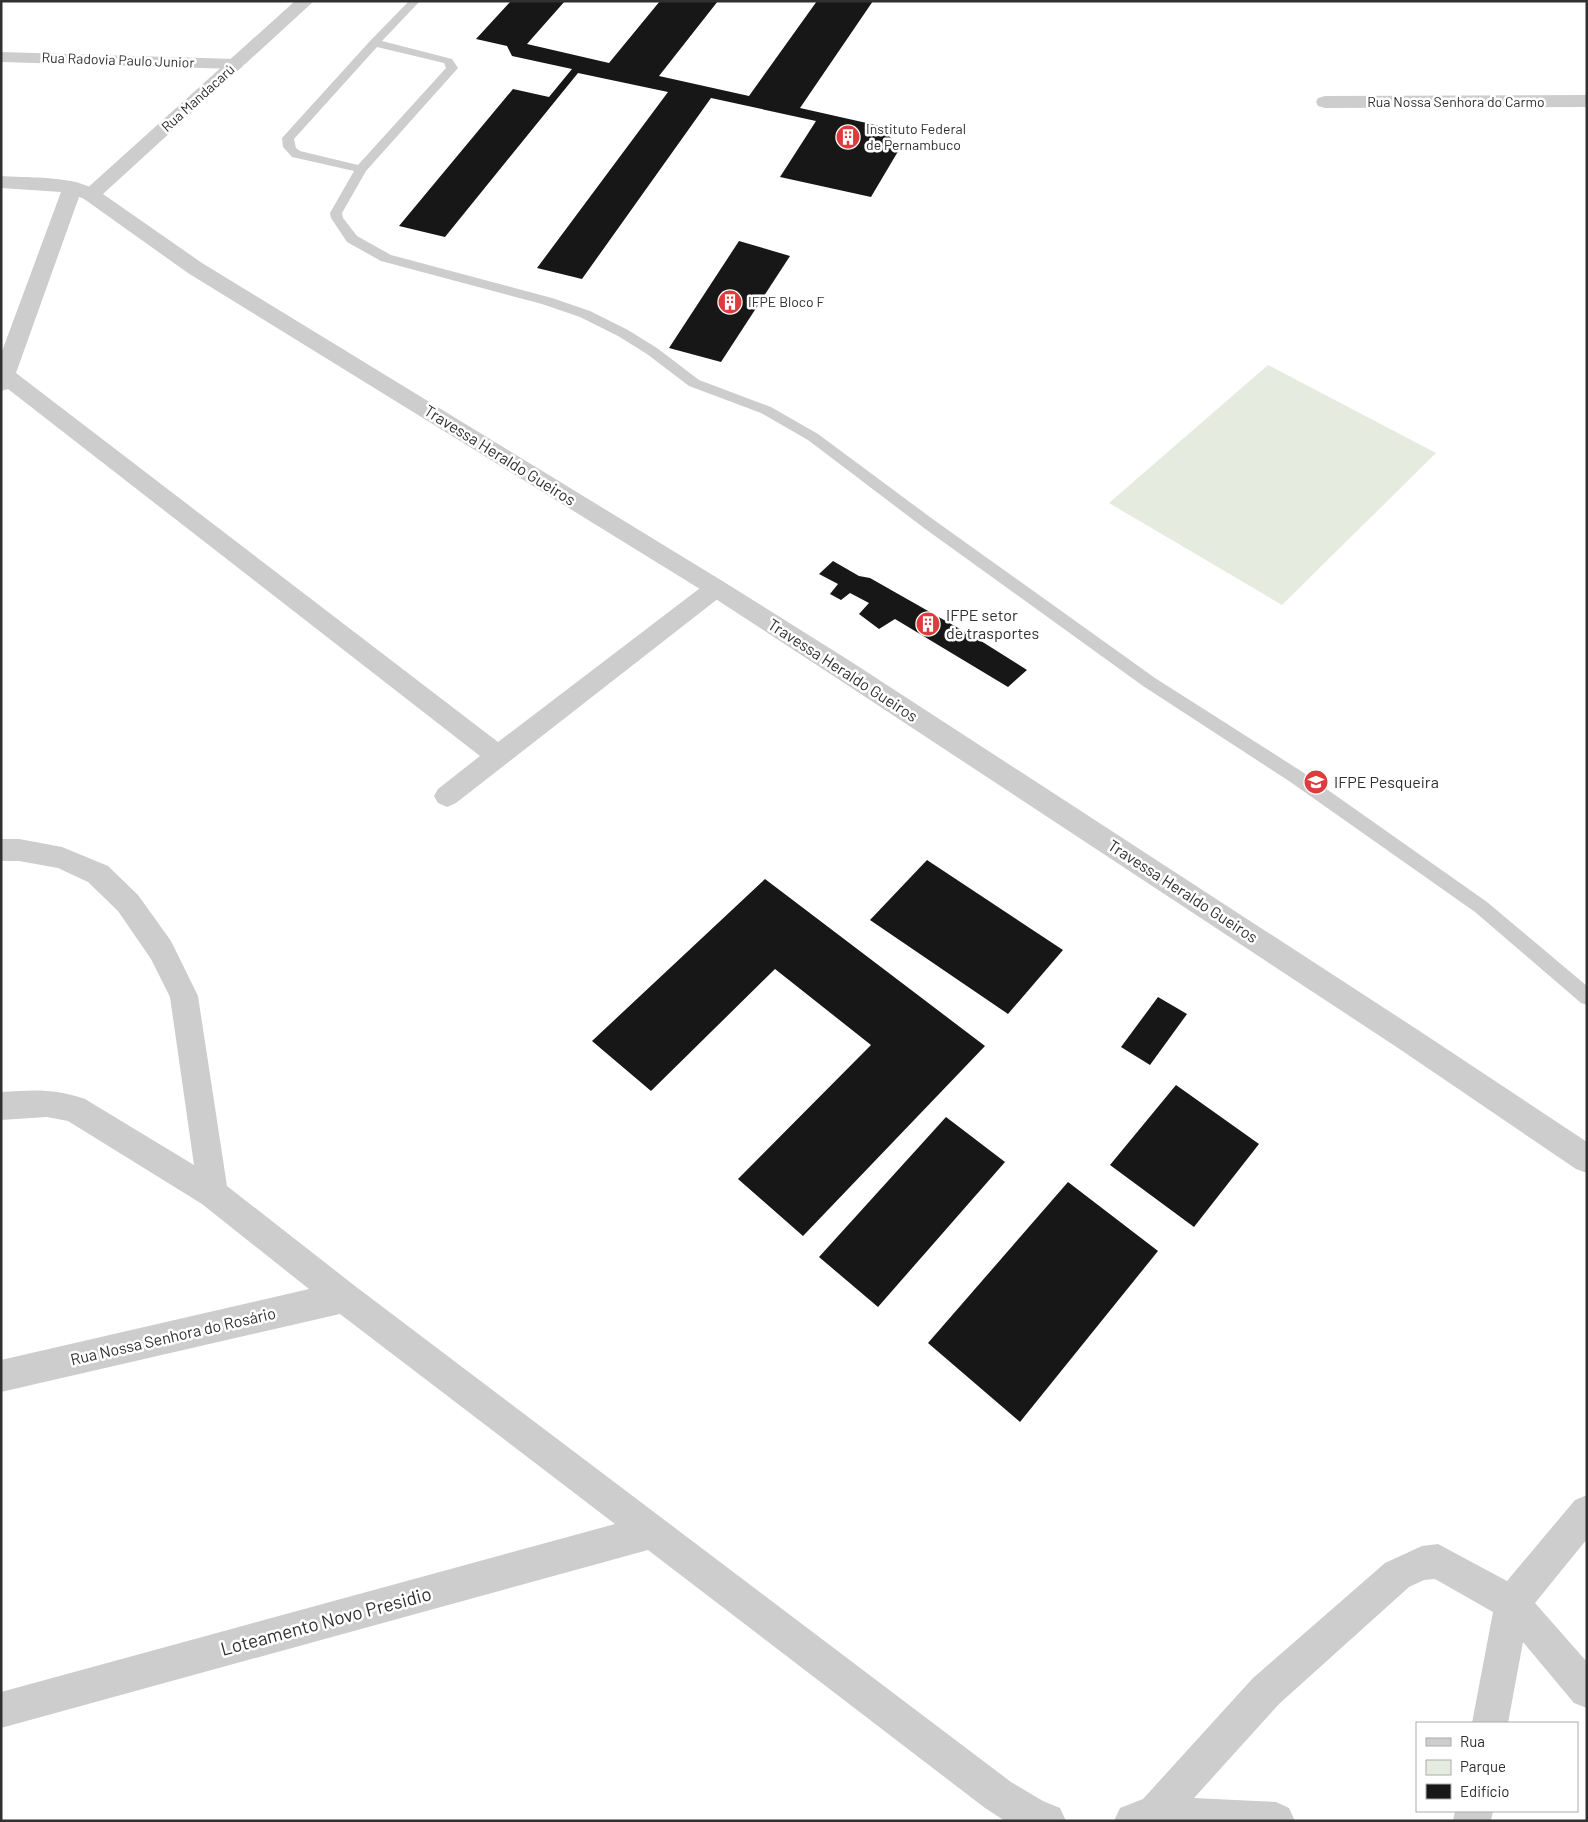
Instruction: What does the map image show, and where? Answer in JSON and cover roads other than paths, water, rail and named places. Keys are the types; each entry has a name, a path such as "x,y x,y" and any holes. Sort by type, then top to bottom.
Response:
{"street":[{"name":"Rua Mandacarú","path":"82,191 235,64 304,1"},
{"name":"Rua Radovia Paulo Junior","path":"1,56 235,64"},
{"name":"Rua Nossa Senhora do Carmo","path":"1325,102 1587,101"},
{"path":"1,182 82,191 3,380 498,756"},
{"name":"Travessa Heraldo Gueiros","path":"82,191 196,268 716,588 1391,1028 1587,1159"},
{"path":"447,796 716,588"},
{"path":"1,850 20,850 62,858 98,874 128,903 161,950 184,996 213,1194"},
{"path":"1,1106 47,1102 74,1109 213,1194 650,1532 998,1795 1037,1819 1046,1821"},
{"name":"Rua Nossa Senhora do Rosário","path":"1,1376 344,1297"},
{"path":"1490,1722 1512,1603 1587,1512"},
{"name":"Loteamento Novo Presidio","path":"1,1710 650,1532"},
{"path":"1144,1818 1266,1691 1397,1574 1422,1563 1438,1561 1512,1603 1587,1690"},
{"path":"1144,1818 1276,1821"}],"lane":[{"path":"362,169 296,154 289,150 287,145 288,138 374,43 415,1"},
{"path":"374,43 448,61 452,68 362,169 336,213 352,239 365,248 386,258 512,291 585,314 630,338 694,383 766,410 813,437 929,524 1149,682 1295,776 1481,907 1587,997"}],"place":[{"name":"Instituto Federal de Pernambuco","path":"848,137"},
{"name":"IFPE Bloco F","path":"730,302"},
{"name":"IFPE setor de trasportes","path":"928,624"},
{"name":"IFPE Pesqueira","path":"1316,782"}]}
